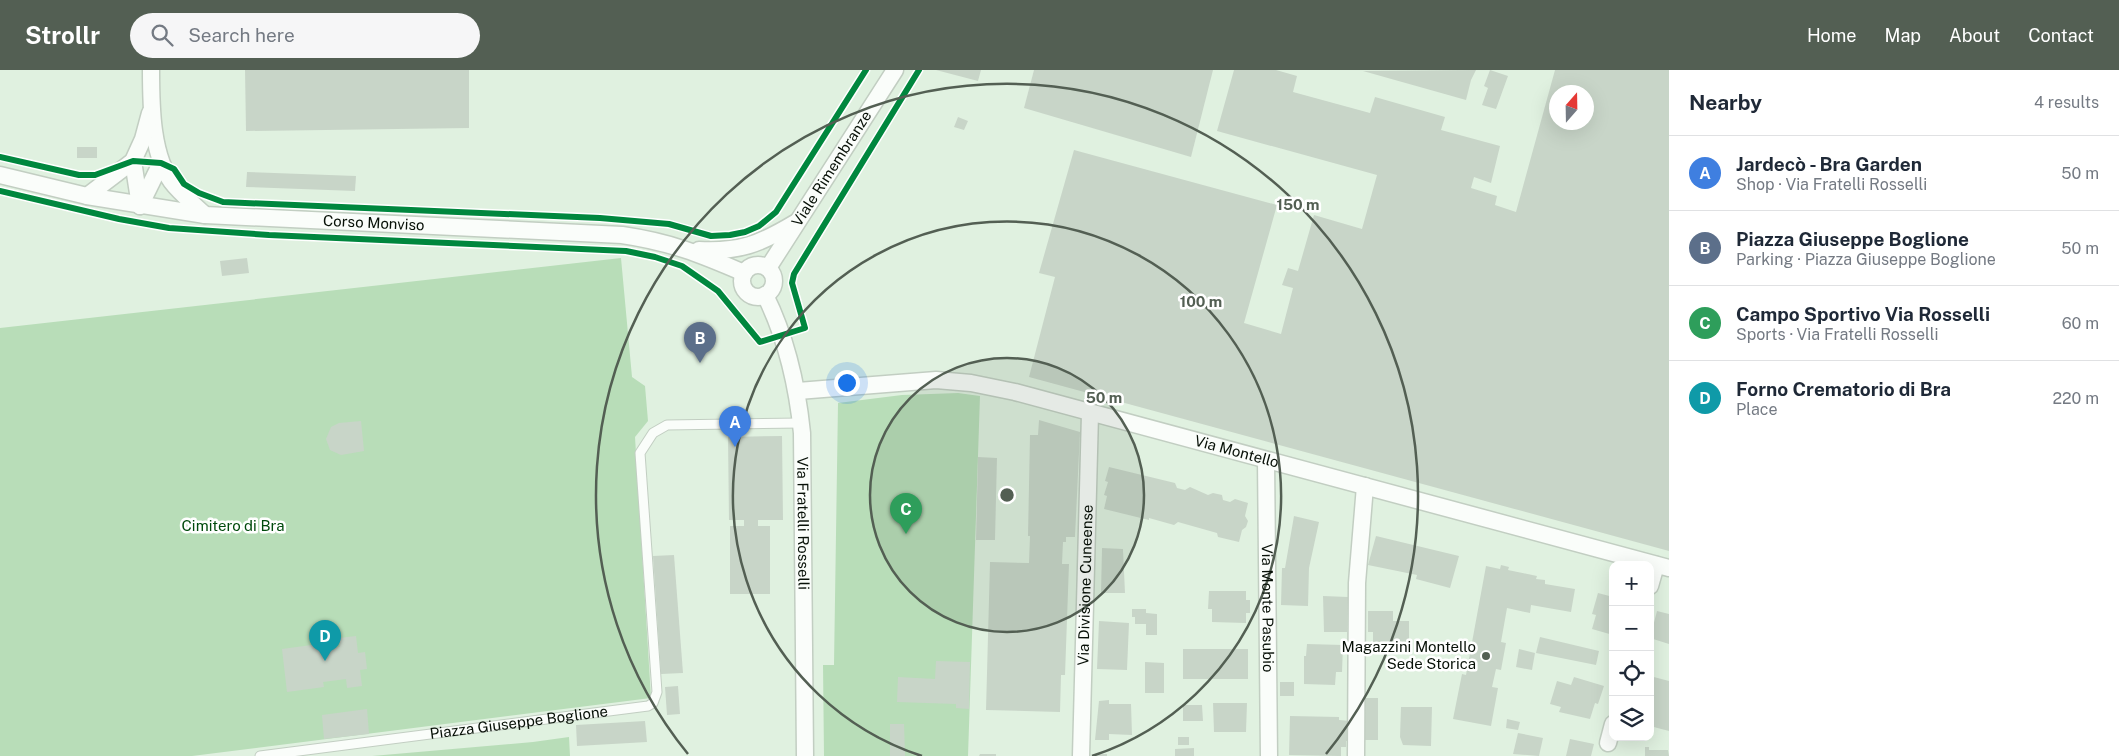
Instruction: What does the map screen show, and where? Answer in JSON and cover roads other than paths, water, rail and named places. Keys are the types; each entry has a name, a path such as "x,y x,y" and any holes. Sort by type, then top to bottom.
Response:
{"street":[{"path":"150,70 151,110 161,164 174,185 205,215"},
{"name":"Viale Rimembranze","path":"768,268 896,70"},
{"path":"87,196 133,161 143,139 151,110"},
{"path":"133,161 140,206"},
{"path":"140,206 161,164"},
{"name":"Corso Monviso","path":"0,175 87,196 205,215 622,234 658,240 689,249 744,273"},
{"path":"689,249 723,251 746,248 766,241 799,220"},
{"path":"758,265 768,268 774,277 774,283 769,292 765,295 755,296 747,292 742,283 744,273 758,265"},
{"name":"Via Fratelli Rosselli","path":"765,295 777,319 798,392 801,423 804,465 805,756"},
{"name":"Via Montello","path":"798,392 936,380 971,383 1015,392 1090,414 1663,566"},
{"name":"Via Divisione Cuneense","path":"1081,756 1090,414"},
{"name":"Via Monte Pasubio","path":"1266,460 1269,756"},
{"path":"1356,756 1358,583 1365,486"},
{"path":"1654,580 1663,566"}],"lane":[{"name":"Piazza Giuseppe Boglione","path":"260,756 653,704 658,692 640,453 653,433 667,425 801,423"}],"place":[{"name":"Piazza Giuseppe Boglione","path":"700,363"},
{"name":"Jardecò - Bra Garden","path":"735,447"},
{"name":"Campo Sportivo Via Rosselli","path":"906,534"},
{"name":"Magazzini Montello Sede Storica","path":"1486,656"},
{"name":"Forno Crematorio di Bra","path":"325,661"}],"park label":[{"name":"Cimitero di Bra","path":"233,526"}]}
